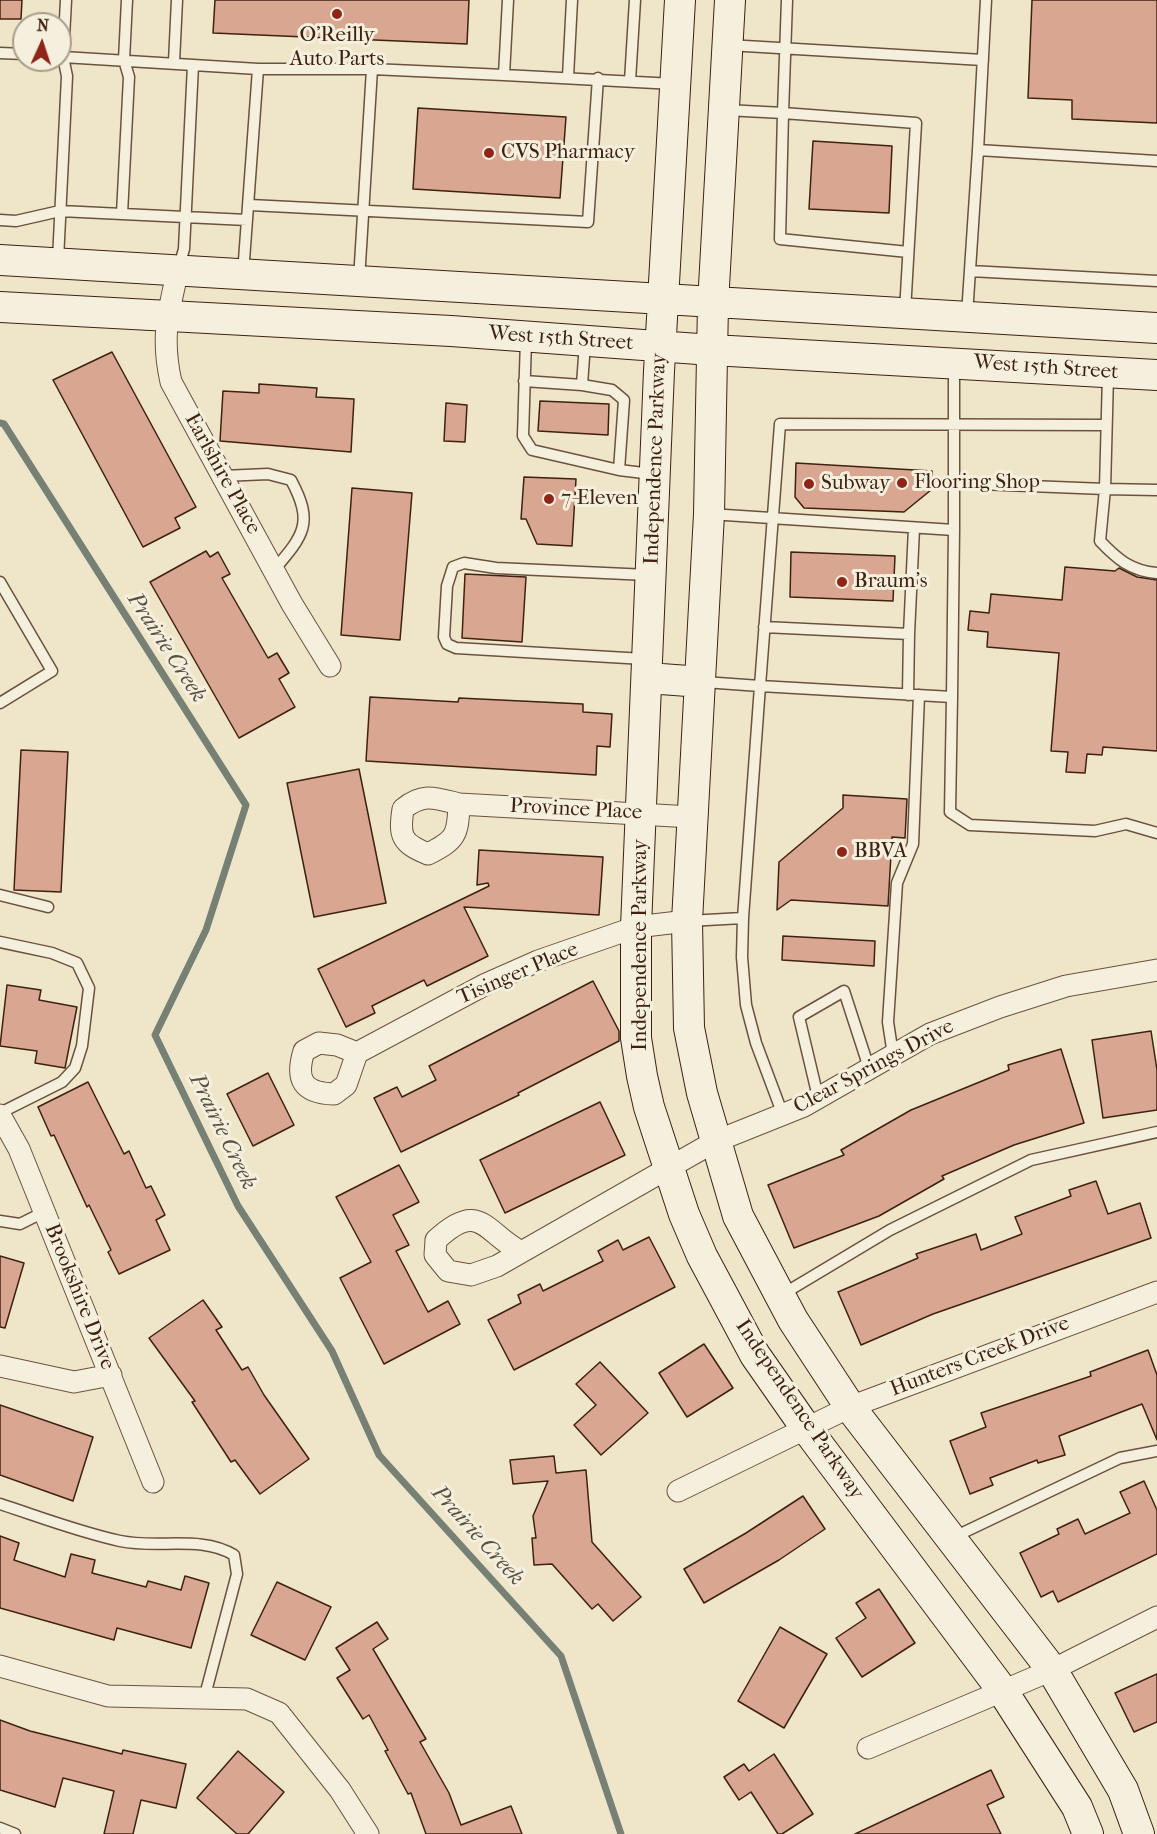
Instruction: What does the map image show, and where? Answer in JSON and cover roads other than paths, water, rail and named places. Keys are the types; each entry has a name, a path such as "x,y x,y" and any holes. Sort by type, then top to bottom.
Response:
{"main road":[{"name":"Independence Parkway","path":"680,0 663,299 636,927 636,1038 649,1107 702,1256 755,1355 806,1428 1002,1690 1077,1807 1088,1834"},
{"path":"730,0 713,304 709,514 687,921 689,1028 714,1142 738,1216 793,1320 850,1407 1052,1670 1123,1790 1139,1834"},
{"path":"678,39 728,45"},
{"path":"0,260 663,299 713,304 1157,328"},
{"name":"West 15th Street","path":"0,307 167,318 527,336 712,350 1157,375"},
{"path":"648,668 701,682"}],"street":[{"name":"Earlshire Place","path":"178,270 167,318 164,352 171,382 274,570 330,666"},
{"name":"Province Place","path":"459,804 642,812 692,817"},
{"name":"Tisinger Place","path":"357,1053 496,979 538,961 636,927 687,921"},
{"name":"Clear Springs Drive","path":"521,1252 714,1142 783,1115 818,1098 930,1035 1000,1007 1066,986 1157,970"},
{"name":"Brookshire Drive","path":"0,1114 19,1149 153,1482"},
{"name":"Hunters Creek Drive","path":"678,1491 850,1407 1157,1292"},
{"path":"0,1366 74,1382 111,1375"},
{"path":"868,1749 1052,1670 1157,1617"},
{"path":"0,1666 108,1696 247,1699 279,1713 340,1790 369,1834"}],"lane":[{"path":"122,214 129,77 124,60 127,0"},
{"path":"174,62 177,0"},
{"path":"504,75 508,0"},
{"path":"568,77 572,0"},
{"path":"630,81 635,0"},
{"path":"787,0 780,239 908,252"},
{"path":"967,318 986,0"},
{"path":"728,45 983,60"},
{"path":"72,57 258,69 372,69 598,78 675,84"},
{"path":"178,270 184,249 193,65"},
{"path":"243,274 250,206 258,69"},
{"path":"359,281 372,69"},
{"path":"58,264 66,72"},
{"path":"250,206 588,222 598,78"},
{"path":"724,110 915,123 904,315"},
{"path":"978,150 1157,161"},
{"path":"0,220 16,221 60,211 247,220"},
{"path":"970,271 1157,281"},
{"path":"527,336 523,436 532,450 618,470 655,474"},
{"path":"582,385 586,340"},
{"path":"954,362 950,812 970,825 1095,831 1126,824 1157,833"},
{"path":"1108,372 1105,489 1100,541 1119,562 1146,572 1157,573"},
{"path":"524,381 582,385 612,390 624,400 618,470"},
{"path":"783,1115 756,1043 746,1005 742,918 780,423 1106,425"},
{"path":"223,476 268,474 291,480 303,503 304,524 294,546 274,570"},
{"path":"954,483 1157,490"},
{"path":"709,514 954,531"},
{"path":"893,1055 888,1022 897,883 913,844 913,695 909,634 914,528"},
{"path":"648,668 456,648 447,644 444,638 447,586 453,567 464,564 496,568 651,575"},
{"path":"0,582 52,671 0,703"},
{"path":"764,627 909,634"},
{"path":"701,682 952,697"},
{"path":"0,895 48,907"},
{"path":"687,921 742,918"},
{"path":"0,942 52,953 77,963 89,988 82,1046 75,1068 62,1082 0,1114"},
{"path":"818,1098 799,1017 844,991 869,1068"},
{"path":"780,1296 890,1230 1031,1160 1157,1132"},
{"path":"0,1221 20,1224 44,1212"},
{"path":"951,1538 1120,1458 1157,1451"},
{"path":"0,1504 122,1541 162,1545 220,1546 234,1555 237,1574 204,1699"},
{"path":"0,1828 15,1834"}],"waterway":[{"name":"Prairie Creek","path":"0,423 4,424 246,805 206,930 155,1035 238,1206 332,1351 379,1455 561,1656 621,1834"}],"place":[{"name":"O'Reilly Auto Parts","path":"337,14"},
{"name":"CVS Pharmacy","path":"489,153"},
{"name":"Flooring Shop","path":"902,483"},
{"name":"Subway","path":"809,484"},
{"name":"7-Eleven","path":"549,499"},
{"name":"Braum's","path":"842,582"},
{"name":"BBVA","path":"842,852"}]}
